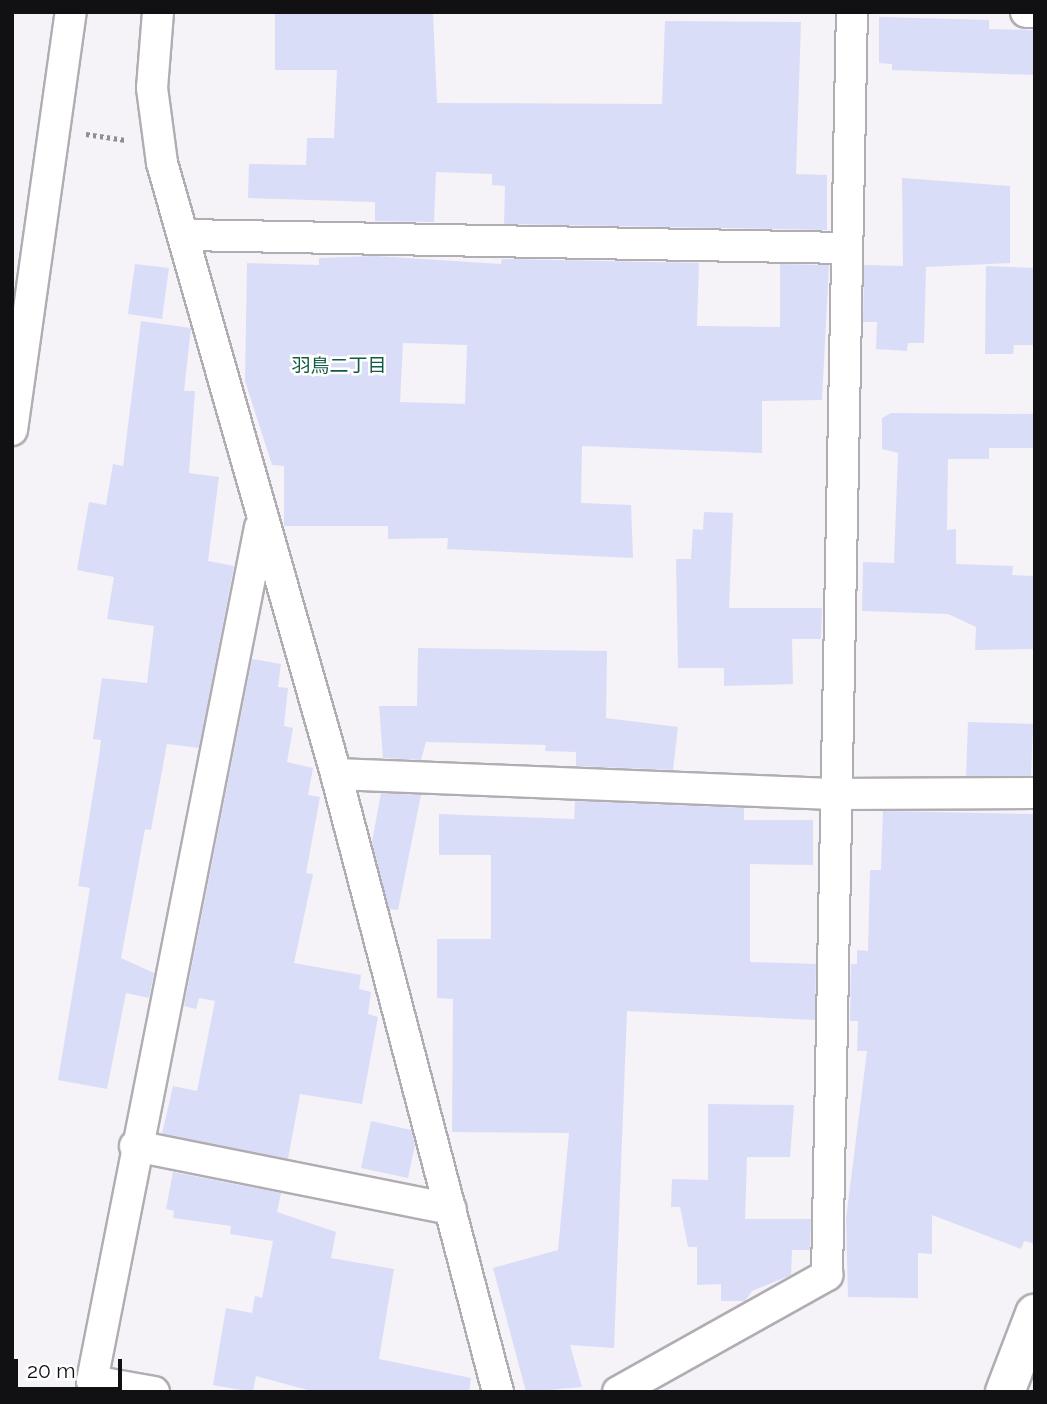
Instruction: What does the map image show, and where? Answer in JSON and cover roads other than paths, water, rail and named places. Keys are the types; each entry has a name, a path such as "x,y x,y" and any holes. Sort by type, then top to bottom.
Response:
{"highway":[{"path":"1005,1392 1026,1359 1035,1314"}],"street":[{"path":"12,430 71,12"},
{"path":"158,12 152,88 159,141 261,523 336,774 498,1392"},
{"path":"618,1392 827,1275 845,248 852,12"},
{"path":"1027,12 1035,12"},
{"path":"186,235 845,248"},
{"path":"154,1392 92,1381 135,1146 261,523"},
{"path":"336,774 835,794 1035,793"},
{"path":"135,1146 451,1209"}],"district":[{"name":"羽鳥二丁目","path":"339,366"}]}
